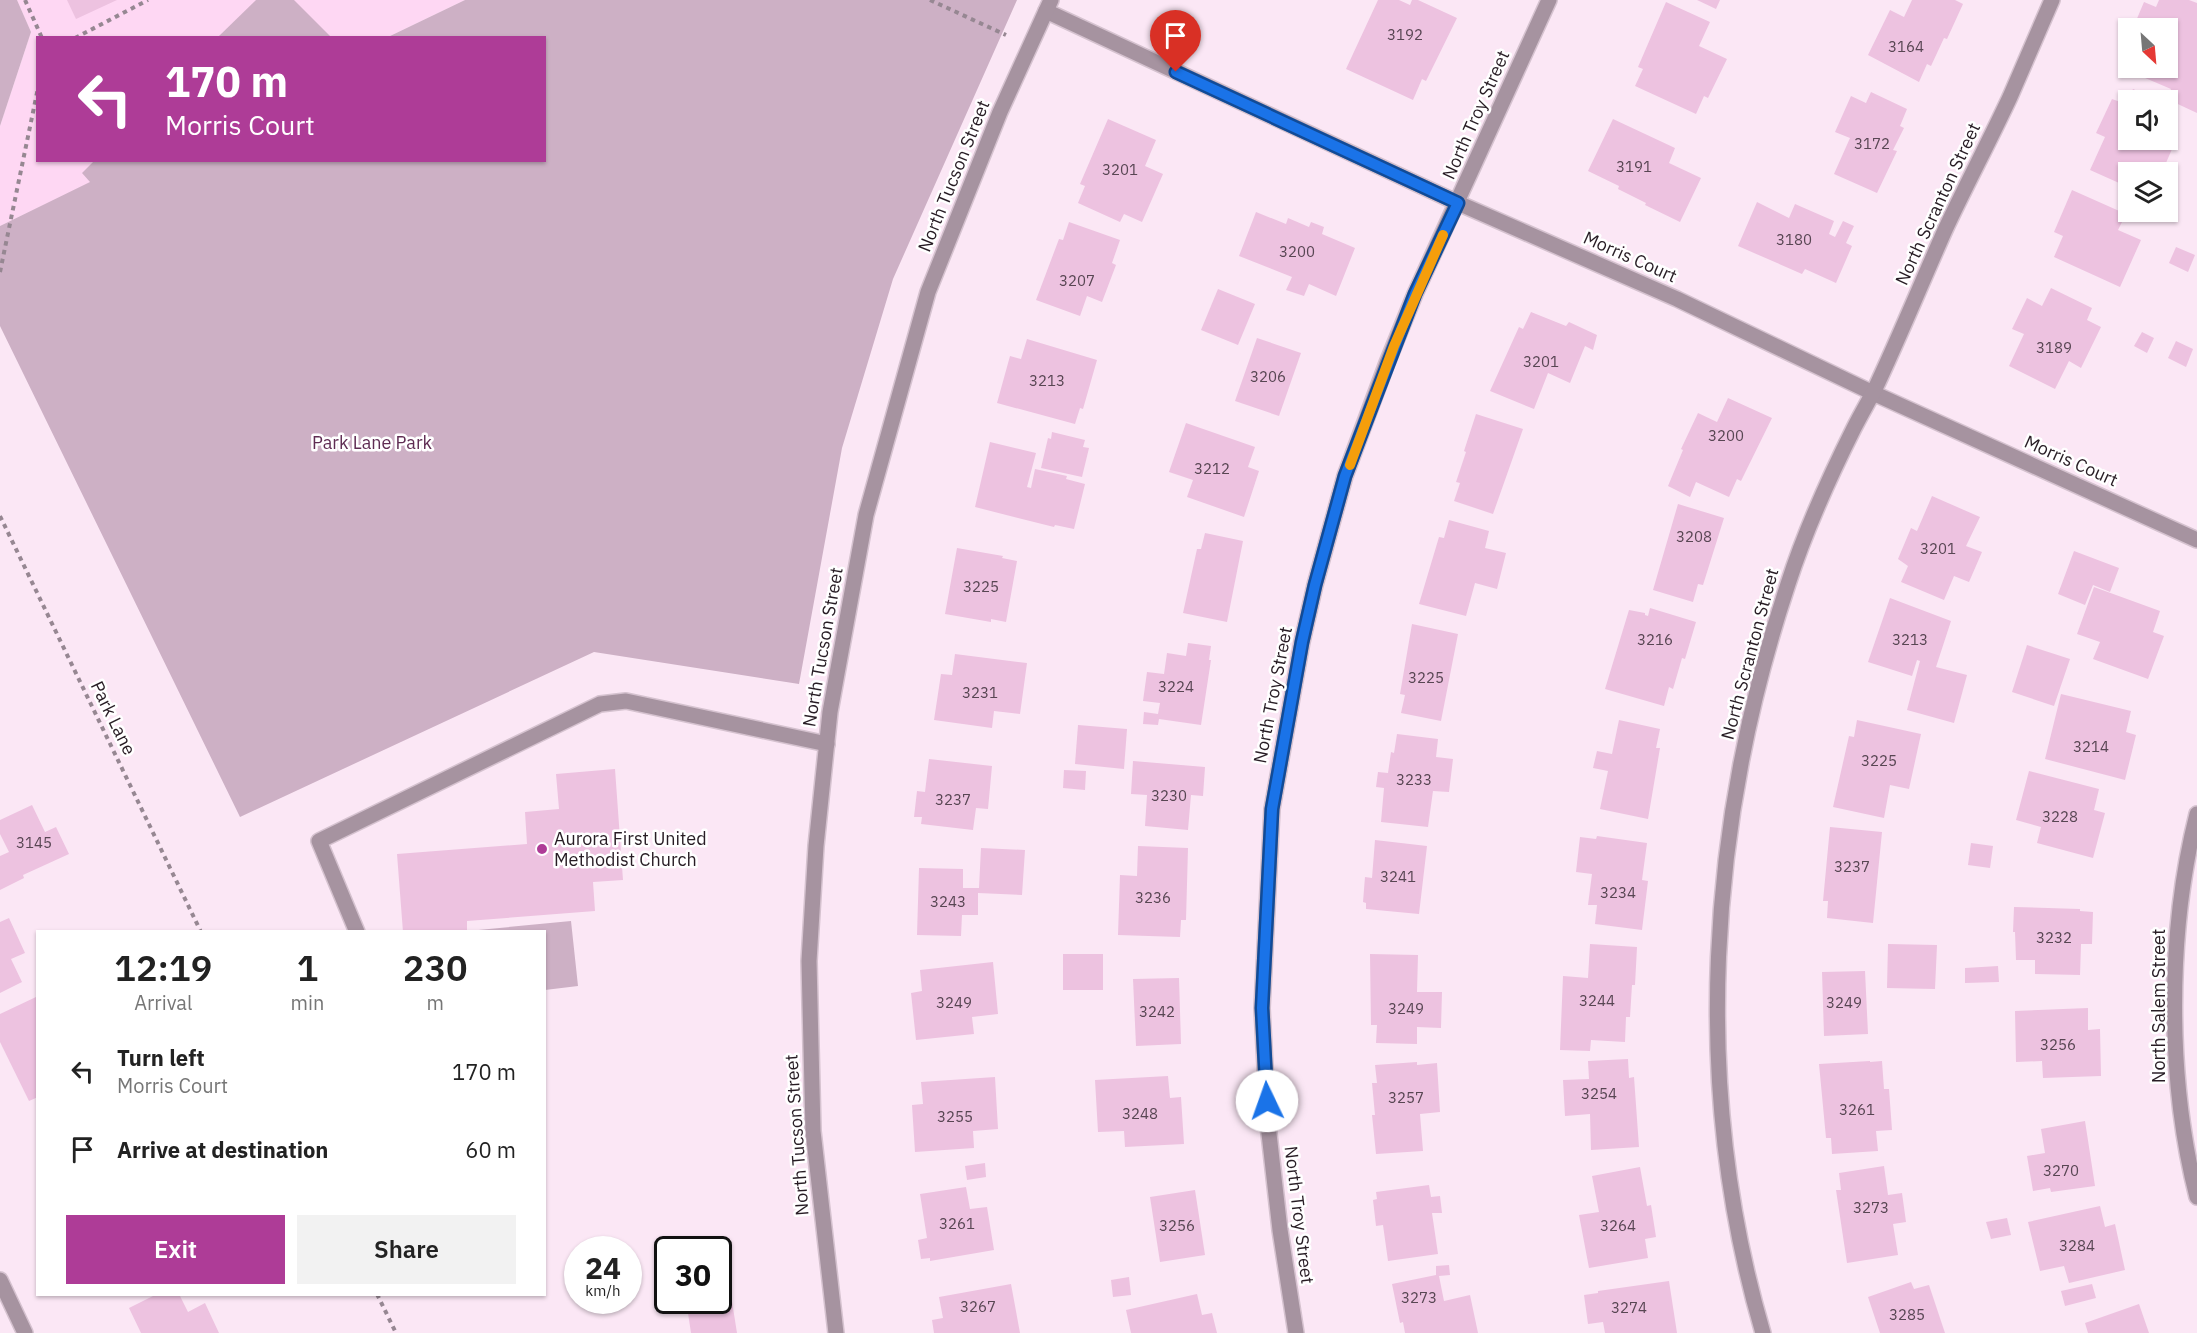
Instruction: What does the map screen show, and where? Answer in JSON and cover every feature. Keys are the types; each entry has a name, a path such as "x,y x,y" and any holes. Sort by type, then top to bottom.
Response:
{"street":[{"name":"North Troy Street","path":"1296,1333 1280,1230 1268,1125 1262,1008 1272,809 1302,642 1345,476 1415,294 1549,0"},
{"name":"North Scranton Street","path":"1763,1333 1738,1232 1724,1149 1716,1000 1719,931 1726,861 1750,722 1769,644 1788,582 1812,521 1854,428 1873,393 1947,226 2010,95 2052,0"},
{"name":"North Tucson Street","path":"836,1333 813,1131 808,961 816,846 830,712 866,515 928,292 963,200 1049,6"},
{"name":"Morris Court","path":"1049,6 1458,203 1677,299 1873,393 2197,540"},
{"path":"356,930 319,840 600,704 626,701 827,744"},
{"name":"North Salem Street","path":"2197,814 2181,898 2176,948 2175,1004 2179,1102 2187,1160 2197,1197"},
{"path":"0,1280 25,1333"}],"path":[{"path":"25,0 41,36"},
{"path":"79,36 148,0"},
{"path":"930,0 1031,46"},
{"path":"0,272 36,98"},
{"name":"Park Lane","path":"0,516 200,930"},
{"path":"378,1296 396,1333"}],"shaded area":[{"path":"17,0 465,0 390,36 36,36 36,162 133,162 0,226 0,126 31,32"}],"green space":[{"path":"0,0 17,0 31,32 0,126"},
{"path":"256,0 294,0 330,36 219,36"},
{"name":"Park Lane Park","path":"465,0 1017,0 893,279 842,448 799,684 594,652 240,817 0,326 0,226 90,182 82,173 93,162 546,162 546,36 390,36"},
{"path":"571,921 578,986 546,990 546,930 478,930"}],"building":[{"path":"67,0 117,0 76,19"},
{"path":"1378,0 1399,0 1410,5 1412,0 1418,0 1457,18 1426,81 1422,79 1413,100 1346,69"},
{"path":"1697,0 1720,0 1716,9"},
{"path":"1912,0 1955,0 1963,4 1947,39 1944,38 1931,66 1927,64 1919,82 1868,55 1890,10 1904,17"},
{"path":"2159,0 2189,0 2197,3 2197,113 2178,104 2178,90 2171,90 2145,78 2178,78 2178,18 2137,18 2144,2 2156,7"},
{"path":"1666,2 1710,22 1699,46 1727,59 1708,98 1704,96 1696,114 1635,86 1643,69 1638,67"},
{"path":"1871,92 1907,109 1900,126 1904,128 1893,150 1897,151 1877,193 1834,174 1850,138 1835,132 1851,96 1866,103"},
{"path":"2112,99 2118,101 2118,150 2172,150 2166,162 2118,162 2118,183 2090,170 2105,137 2096,133"},
{"path":"1108,119 1156,140 1145,166 1163,174 1142,222 1124,214 1120,222 1078,203 1085,186 1080,184"},
{"path":"1613,119 1675,148 1669,163 1701,178 1680,222 1645,205 1646,203 1618,189 1619,186 1588,171"},
{"path":"2072,190 2118,210 2118,222 2122,222 2118,230 2141,240 2120,287 2054,257 2063,236 2054,232"},
{"path":"1757,202 1789,218 1795,204 1834,221 1829,234 1835,237 1843,221 1854,226 1846,243 1852,246 1836,283 1805,269 1802,274 1738,246"},
{"path":"1256,212 1286,224 1288,218 1309,227 1311,222 1324,227 1322,234 1355,248 1336,296 1309,284 1304,296 1286,290 1292,277 1239,256"},
{"path":"1069,222 1120,240 1112,263 1116,265 1102,302 1087,296 1080,316 1036,300 1059,239 1063,240"},
{"path":"2176,247 2195,255 2188,272 2169,263"},
{"path":"2051,288 2092,308 2087,320 2101,327 2081,368 2069,361 2055,389 2009,366 2024,334 2012,329 2027,298 2042,306"},
{"path":"1218,289 1255,304 1238,345 1201,330"},
{"path":"1531,312 1566,326 1569,322 1597,335 1593,350 1585,346 1570,383 1548,373 1534,409 1490,391 1519,327 1523,329"},
{"path":"2142,332 2154,338 2147,353 2134,346"},
{"path":"1257,338 1301,353 1279,416 1235,401"},
{"path":"1027,339 1097,360 1083,409 1080,408 1075,424 997,403 1010,356 1021,359"},
{"path":"2176,341 2193,349 2186,367 2168,358"},
{"path":"1728,398 1772,418 1741,481 1737,479 1729,497 1696,482 1690,497 1668,486 1683,450 1681,449 1698,413 1717,422"},
{"path":"1476,414 1523,429 1493,514 1454,501 1460,483 1456,482"},
{"path":"1186,423 1255,447 1248,467 1259,471 1244,517 1187,497 1193,480 1169,472"},
{"path":"1052,432 1085,440 1083,447 1089,448 1082,477 1041,468 1048,438 1051,439"},
{"path":"990,442 1036,453 1027,487 1031,488 1035,469 1067,476 1066,479 1085,484 1074,529 1055,525 1054,527 975,507"},
{"path":"1932,496 1980,517 1966,546 1982,552 1969,582 1954,576 1944,600 1901,582 1908,566 1898,559 1911,528 1917,531"},
{"path":"1678,504 1724,518 1703,585 1698,584 1693,602 1653,590"},
{"path":"1449,520 1489,531 1485,548 1506,553 1497,589 1475,583 1466,616 1419,604 1439,537 1444,538"},
{"path":"1205,533 1243,541 1227,622 1183,613 1197,549 1201,549"},
{"path":"957,548 1003,556 1002,558 1017,561 1006,622 991,619 991,622 945,614"},
{"path":"2074,551 2119,568 2110,592 2093,585 2085,605 2058,594"},
{"path":"2094,587 2160,611 2153,632 2164,636 2148,679 2093,659 2100,642 2077,634"},
{"path":"1890,598 1951,621 1936,667 1967,675 1954,723 1907,710 1920,661 1917,660 1912,676 1868,662"},
{"path":"1650,608 1696,622 1685,659 1682,658 1673,689 1669,687 1664,706 1605,689 1629,610 1645,613 1648,616"},
{"path":"1412,624 1458,634 1441,721 1401,713 1405,695 1400,694"},
{"path":"1188,643 1211,646 1201,725 1159,719 1158,725 1143,724 1144,712 1158,714 1160,703 1143,701 1147,672 1164,674 1167,653 1186,656"},
{"path":"2027,645 2070,659 2054,706 2012,692"},
{"path":"955,654 1027,663 1020,714 994,711 992,728 934,720 941,674 952,675"},
{"path":"2061,694 2131,711 2126,732 2136,735 2125,780 2045,759"},
{"path":"1619,720 1660,729 1656,748 1660,748 1648,819 1600,809 1608,771 1593,768 1597,751 1612,754"},
{"path":"1857,720 1921,734 1909,789 1890,785 1884,818 1833,807 1849,736 1854,737"},
{"path":"1078,725 1127,729 1124,769 1075,764"},
{"path":"1397,734 1438,739 1436,757 1453,759 1449,792 1433,791 1428,827 1381,822 1384,788 1376,787 1378,772 1388,773"},
{"path":"929,759 992,766 988,809 976,808 973,830 921,824 922,817 914,817 917,791 925,792"},
{"path":"1133,761 1205,767 1203,796 1191,795 1188,830 1145,826 1147,795 1131,794"},
{"name":"Aurora First United Methodist Church","path":"615,769 623,880 593,882 595,911 467,921 467,930 403,930 397,854 527,844 525,812 559,809 556,774"},
{"path":"1064,770 1086,771 1085,790 1063,788"},
{"path":"2029,771 2099,789 2094,810 2105,813 2093,858 2037,843 2041,827 2016,820"},
{"path":"32,805 45,832 56,827 69,854 23,875 24,878 0,890 0,856 9,852 0,834 0,820"},
{"path":"1830,827 1882,832 1873,923 1827,918 1828,901 1823,901"},
{"path":"1597,836 1647,843 1642,880 1648,881 1642,930 1595,924 1597,905 1588,905 1592,874 1576,872 1580,837 1596,839"},
{"path":"1375,840 1427,846 1419,914 1366,909 1366,903 1363,902 1365,877 1372,878"},
{"path":"1971,843 1993,846 1990,868 1968,865"},
{"path":"1138,846 1188,848 1186,920 1181,920 1180,937 1118,935 1120,875 1137,876"},
{"path":"981,848 1025,850 1022,895 978,893 978,915 962,915 961,936 917,935 919,868 963,869 963,888 979,888"},
{"path":"2014,907 2080,909 2080,911 2093,912 2092,944 2081,944 2080,975 2035,974 2035,960 2016,960 2015,932 2013,932"},
{"path":"9,918 25,953 11,959 22,982 0,993 0,922"},
{"path":"1590,944 1637,947 1635,985 1632,985 1630,1017 1626,1017 1625,1042 1591,1040 1590,1051 1560,1050 1563,976 1588,978"},
{"path":"1888,944 1937,945 1935,989 1887,988"},
{"path":"1063,954 1103,954 1103,990 1063,990"},
{"path":"1370,954 1418,955 1417,992 1442,992 1441,1028 1417,1027 1417,1044 1376,1043 1377,1025 1371,1025"},
{"path":"993,962 998,1014 972,1017 974,1034 916,1040 911,993 922,991 920,970"},
{"path":"1998,966 1999,982 1965,983 1965,968"},
{"path":"1865,971 1868,1034 1824,1036 1822,972"},
{"path":"1179,978 1181,1044 1136,1046 1133,979"},
{"path":"36,997 36,1098 29,1101 0,1042 0,1014"},
{"path":"2088,1008 2088,1030 2100,1029 2101,1076 2043,1078 2042,1061 2016,1062 2015,1011"},
{"path":"1628,1059 1629,1078 1634,1077 1639,1147 1591,1150 1590,1114 1565,1116 1563,1080 1589,1079 1588,1061"},
{"path":"1882,1061 1884,1089 1889,1089 1892,1130 1876,1131 1878,1151 1832,1154 1831,1138 1826,1138 1819,1064"},
{"path":"1417,1062 1417,1065 1437,1063 1440,1112 1420,1114 1423,1151 1376,1154 1372,1115 1375,1115 1372,1083 1377,1083 1375,1065"},
{"path":"1168,1076 1170,1098 1181,1097 1184,1144 1125,1147 1124,1131 1098,1132 1095,1080"},
{"path":"995,1077 998,1129 973,1131 974,1148 915,1152 912,1105 923,1104 921,1082"},
{"path":"2085,1121 2095,1186 2051,1192 2050,1188 2033,1191 2027,1156 2045,1153 2041,1129"},
{"path":"985,1163 986,1177 967,1180 965,1166"},
{"path":"1884,1166 1888,1195 1902,1193 1906,1222 1893,1224 1898,1255 1847,1263 1836,1190 1841,1190 1839,1173"},
{"path":"1640,1167 1647,1206 1651,1205 1656,1237 1645,1239 1648,1258 1589,1268 1579,1215 1599,1212 1592,1176"},
{"path":"1429,1185 1431,1197 1440,1196 1442,1213 1432,1213 1438,1254 1388,1261 1383,1225 1376,1226 1373,1200 1377,1199 1376,1192"},
{"path":"966,1187 970,1209 987,1207 994,1250 930,1261 930,1258 921,1259 918,1240 927,1238 920,1194"},
{"path":"1195,1190 1205,1255 1160,1262 1150,1197"},
{"path":"2100,1206 2105,1227 2115,1224 2125,1270 2069,1283 2064,1266 2040,1271 2028,1222"},
{"path":"2007,1218 2011,1235 1991,1239 1986,1222"},
{"path":"1449,1265 1450,1275 1439,1276 1444,1301 1470,1295 1478,1333 1405,1333 1403,1322 1400,1323 1392,1284 1436,1275 1436,1266"},
{"path":"1129,1277 1131,1295 1113,1297 1111,1280"},
{"path":"1669,1281 1677,1333 1605,1333 1603,1322 1588,1324 1584,1295"},
{"path":"1911,1282 1914,1289 1929,1285 1945,1333 1880,1333 1868,1297"},
{"path":"1011,1284 1020,1333 934,1333 932,1320 943,1318 939,1297"},
{"path":"2092,1284 2096,1298 2065,1306 2061,1291"},
{"path":"1197,1294 1202,1315 1212,1313 1217,1333 1131,1333 1126,1310"},
{"path":"153,1296 180,1296 188,1312 205,1303 219,1333 141,1333 129,1308"},
{"path":"732,1302 737,1333 691,1333 688,1314 732,1314"},
{"path":"2139,1304 2149,1333 2088,1333 2085,1323"}],"slow traffic":[{"path":"1350,465 1415,294 1443,235"}],"place":[{"name":"Aurora First United Methodist Church","path":"542,849"}],"route":[{"path":"1176,72 1458,203 1415,294 1345,476 1302,642 1272,809 1262,1008 1267,1101"}]}
